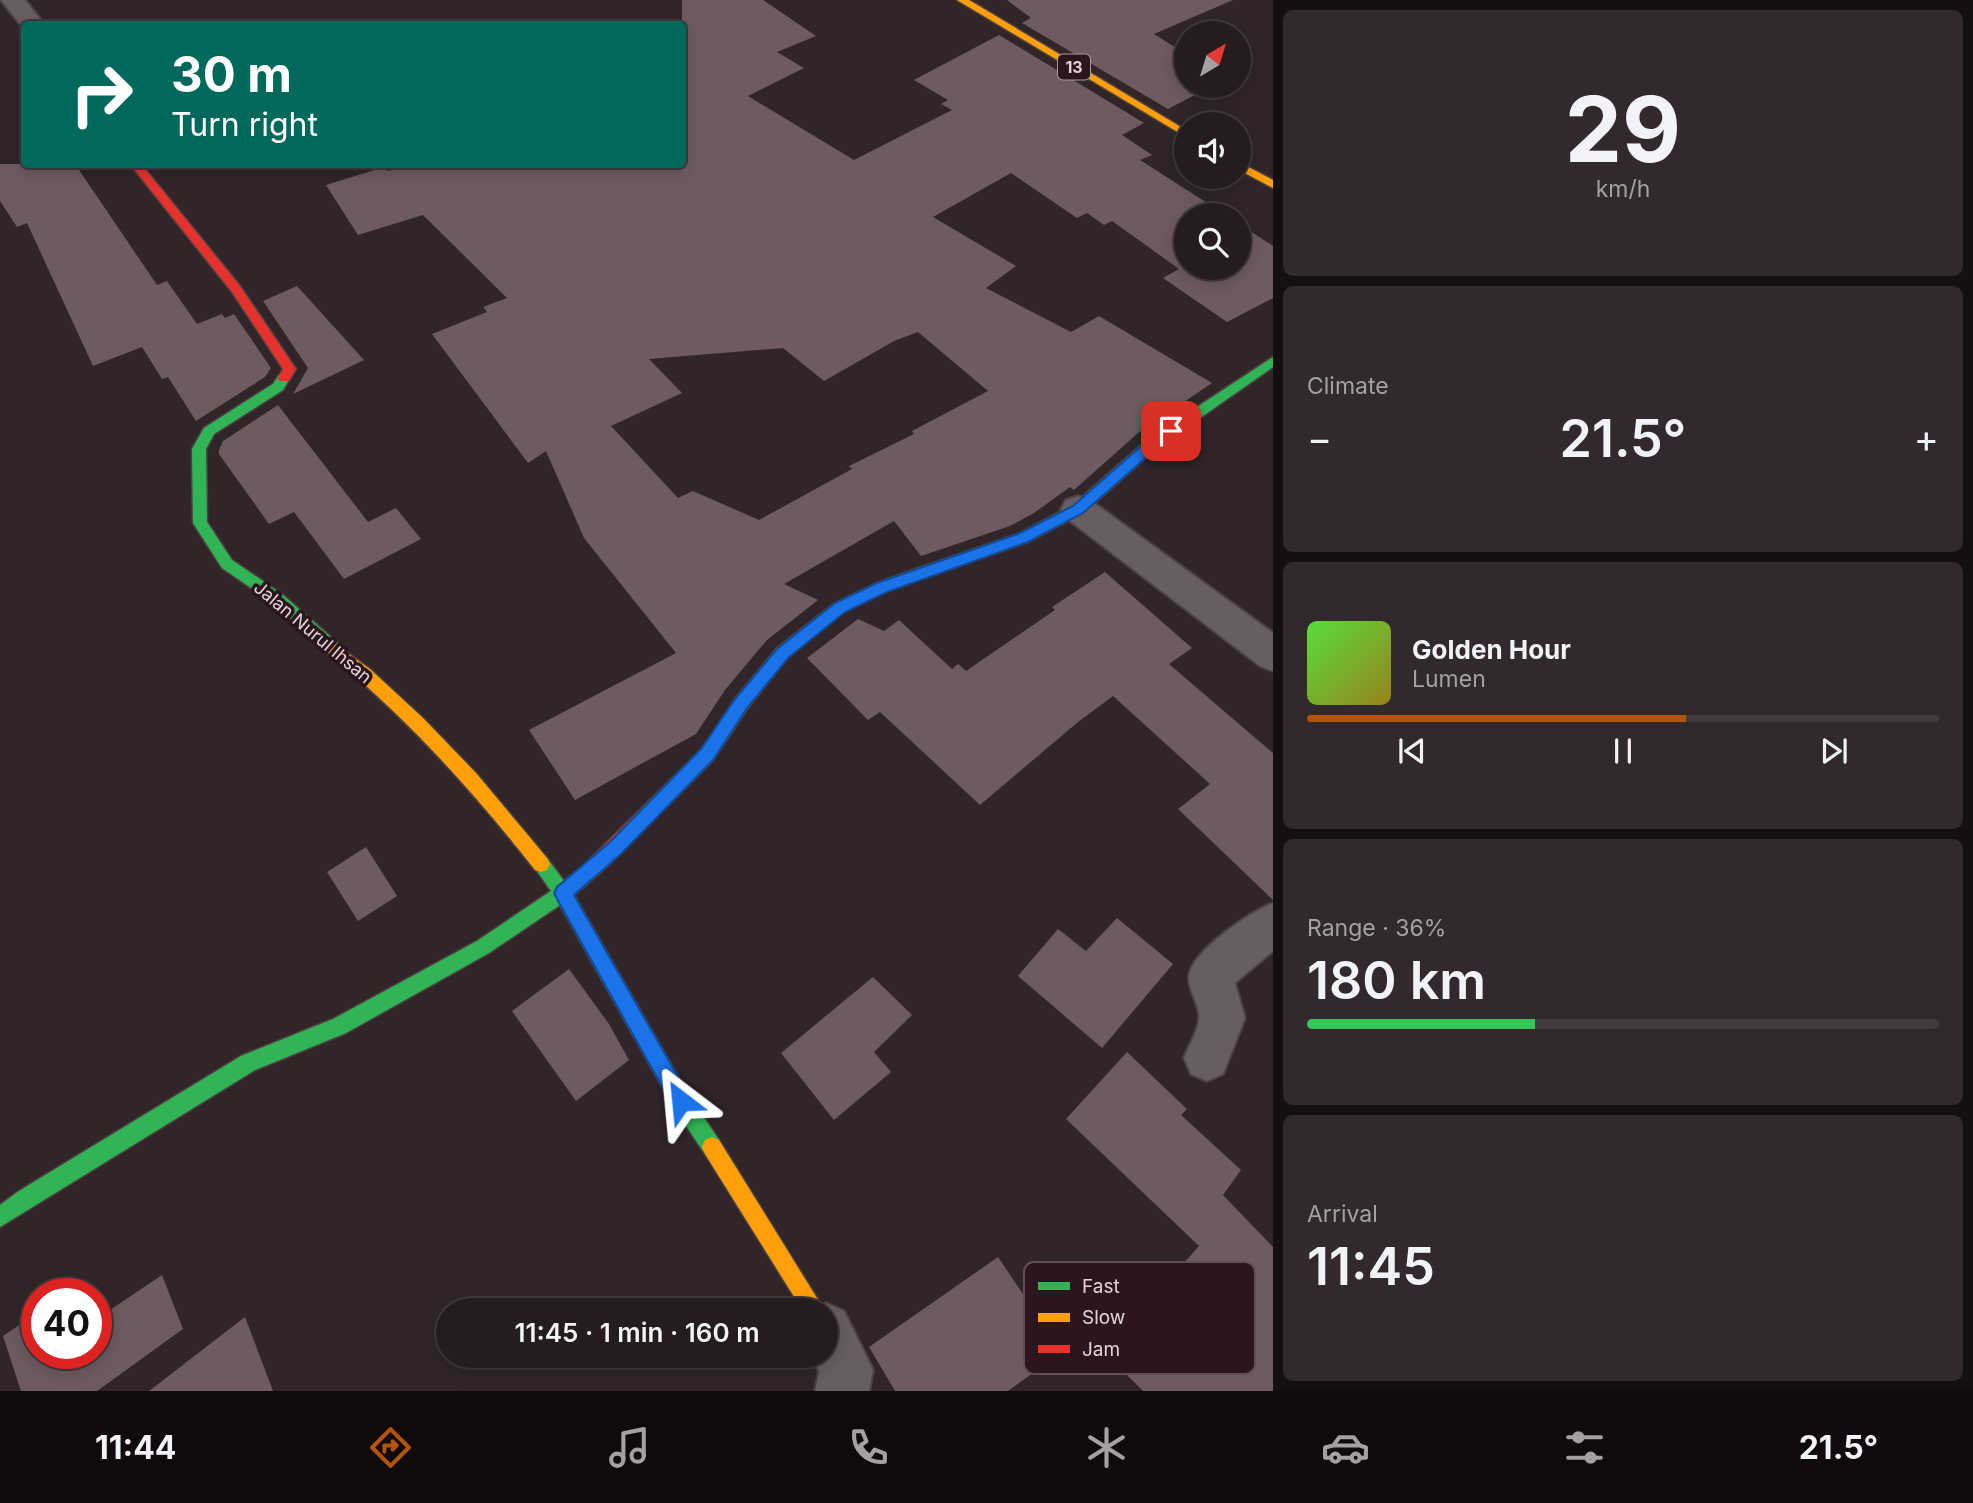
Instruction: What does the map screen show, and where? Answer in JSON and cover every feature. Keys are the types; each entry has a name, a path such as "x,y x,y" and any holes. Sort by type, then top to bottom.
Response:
{"main road":[{"name":"13","path":"961,0 1174,127"},
{"name":"Jalan Nurul Ihsan","path":"138,168 226,277 290,369 278,387 209,431 199,449 200,523 227,565 278,599 436,740 500,811 563,893"},
{"path":"1251,172 1273,185"},
{"path":"0,1217 26,1198 248,1063 339,1026 483,947 563,893 615,848 707,755 741,704 782,653 840,607 882,587 1023,538 1078,509 1152,444 1273,361"},
{"path":"563,893 681,1101 747,1199 807,1298"}],"street":[{"path":"13,0 30,21"},
{"path":"1078,509 1273,655"},
{"path":"1207,1058 1222,1017 1211,977 1221,965 1273,924"},
{"path":"838,1354 846,1370 842,1391"}],"building":[{"path":"682,0 763,0 816,36 777,52 804,68 748,96 854,160 952,110 941,104 948,100 914,80 999,35 1144,123 1122,135 1152,155 1140,160 1174,182 1174,189 1185,189 1207,203 1174,203 1174,265 1112,221 1104,225 1087,213 1077,218 1011,173 933,217 1016,266 986,288 1071,332 1099,316 1212,383 1138,433 1074,490 1070,487 1034,513 1010,526 921,556 894,521 784,584 818,600 767,640 725,690 696,734 575,800 529,730 676,653 584,538 546,451 528,463 432,334 487,312 483,307 507,298 423,215 358,235 326,185 381,168 389,171 398,168 686,168 686,21 682,21","holes":["918,332 988,391 912,431 914,434 849,466 852,469 759,520 693,491 678,498 611,426 682,393 649,359 783,348 824,381 894,341"]},
{"path":"1007,0 1233,0 1184,21 1174,21 1174,25 1154,34 1174,46 1174,98 1189,98 1168,109 1022,23 1031,18"},
{"path":"0,164 21,164 21,168 78,168 157,285 167,281 197,324 222,314 225,318 234,314 271,368 265,377 196,421 168,377 162,379 142,347 93,366 27,223 17,227 0,201"},
{"path":"1251,232 1273,246 1273,298 1227,322 1163,278 1174,272 1174,280 1251,280"},
{"path":"297,286 364,360 293,394 308,368 263,301"},
{"path":"278,405 368,522 396,508 421,539 344,579 294,512 269,524 219,454 219,450 223,441"},
{"path":"1105,572 1192,648 1169,664 1273,753 1273,900 1178,809 1210,784 1113,696 980,805 880,712 868,720 807,658 858,619 884,631 899,620 952,669 958,664 966,671 1055,610 1052,607"},
{"path":"366,847 397,896 358,921 327,872"},
{"path":"1117,918 1173,964 1102,1048 1018,976 1058,929 1086,951"},
{"path":"569,969 609,1024 629,1060 576,1101 512,1011"},
{"path":"873,977 912,1015 874,1052 891,1072 834,1120 781,1053"},
{"path":"1127,1052 1187,1109 1181,1115 1241,1170 1223,1195 1273,1247 1273,1391 1143,1391 1127,1375 1255,1374 1255,1262 1185,1262 1199,1246 1066,1119"},
{"path":"998,1257 1024,1296 1024,1374 1032,1374 1008,1391 895,1391 869,1347"},
{"path":"162,1275 183,1329 97,1391 21,1391 3,1336 21,1324 21,1369 112,1369 112,1309"},
{"path":"245,1317 273,1391 149,1391"}],"traffic: fast":[{"path":"927,571 1023,538 1078,509 1152,444 1273,361"},
{"path":"284,378 278,387 209,431 199,449 200,523 227,564 278,599 335,650"},
{"path":"541,864 563,893 681,1101 712,1147"},
{"path":"0,1217 26,1198 248,1063 339,1026 483,947 563,893 597,864"}],"traffic: slow":[{"path":"962,0 1174,127"},
{"path":"1251,172 1273,185"},
{"path":"335,650 392,698 445,751 541,864"},
{"path":"712,1147 807,1298"}],"traffic: jam":[{"path":"138,168 255,315 290,369 284,378"},
{"path":"597,864 707,755 741,704 782,653 840,607 882,587 927,571"}],"route":[{"path":"681,1101 563,893 615,848 707,755 741,704 782,653 840,607 882,587 1023,538 1078,509 1152,444 1171,431"}]}
